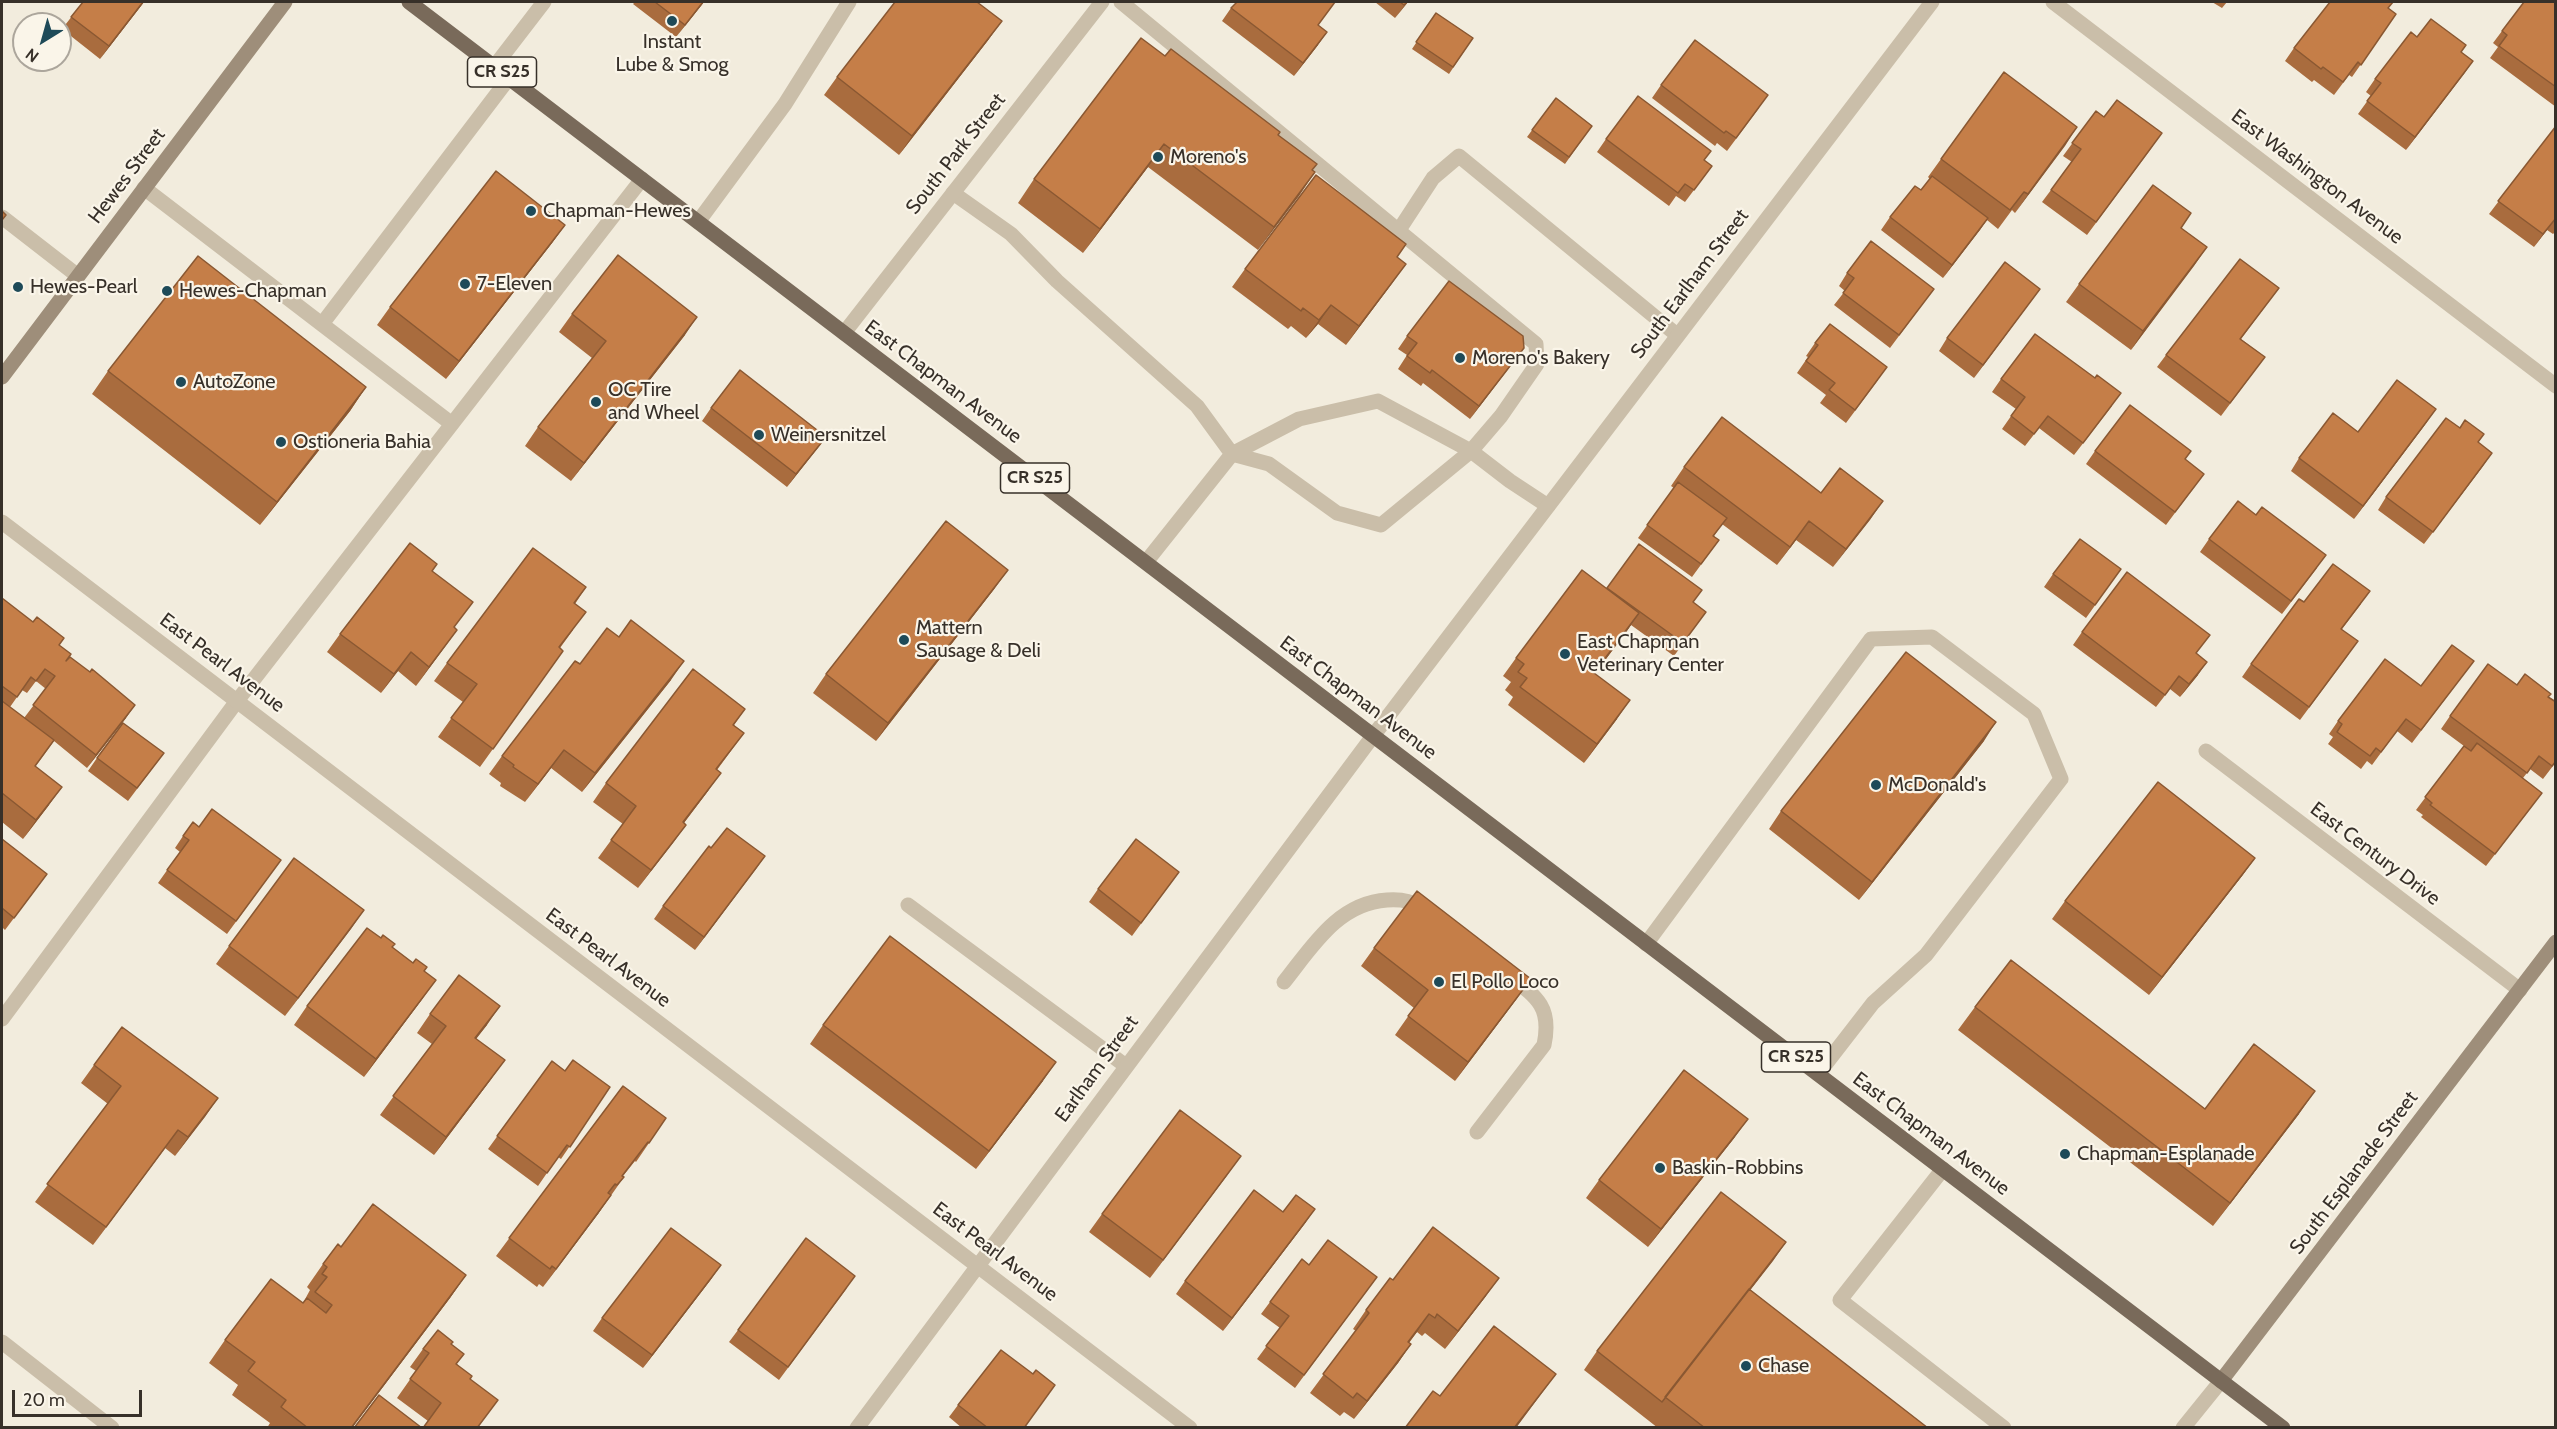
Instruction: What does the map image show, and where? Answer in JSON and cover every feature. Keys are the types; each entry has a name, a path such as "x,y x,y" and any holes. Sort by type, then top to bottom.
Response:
{"main road":[{"name":"Hewes Street","path":"2,377 285,2"},
{"name":"East Chapman Avenue","path":"409,2 2283,1428"},
{"name":"South Esplanade Street","path":"2221,1381 2556,942"}],"street":[{"path":"494,67 544,2"},
{"path":"698,222 785,104 849,2"},
{"name":"South Park Street","path":"844,333 1102,2"},
{"path":"953,193 1011,234 1057,281 1197,406 1232,454 1269,464 1337,513 1381,525 1471,451 1501,416 1537,364 1536,344 1121,2"},
{"name":"South Earlham Street","path":"1373,736 1932,2"},
{"name":"East Washington Avenue","path":"2053,2 2556,386"},
{"path":"322,324 509,78"},
{"path":"1399,230 1433,178 1459,156 1677,335"},
{"path":"2,1019 237,702 642,179"},
{"path":"144,188 452,424"},
{"path":"2,217 78,276"},
{"path":"1146,562 1232,454 1299,419 1378,401 1471,451 1548,506"},
{"name":"East Pearl Avenue","path":"2,522 1190,1428"},
{"path":"1646,944 1871,639 1932,637 2034,714 2061,779 1926,955 1873,1003 1818,1074"},
{"name":"Earlham Street","path":"856,1428 1373,736"},
{"name":"East Century Drive","path":"2206,751 2520,990"},
{"path":"1284,982 1320,936 1356,907 1376,901 1406,900 1414,902 1442,924"},
{"path":"908,905 1126,1066"},
{"path":"1477,1132 1544,1045 1546,1033 1546,1019 1536,996 1498,967"},
{"path":"1943,1169 1840,1300 2004,1428"},
{"path":"2,1342 112,1428"},
{"name":"South Esplanade Street","path":"2183,1428 2221,1381"}],"building":[{"path":"83,2 143,2 109,46 72,16"},
{"path":"655,2 703,2 685,25"},
{"path":"895,2 977,2 1002,21 912,136 837,77"},
{"path":"1237,2 1335,2 1318,25 1327,32 1303,63 1231,8"},
{"path":"2330,2 2393,2 2388,8 2396,14 2361,65 2358,62 2343,82 2323,67 2321,69 2294,48"},
{"path":"2524,2 2556,2 2556,87 2499,46 2507,35 2502,31"},
{"path":"1436,13 1473,38 1453,67 1416,42"},
{"path":"2431,19 2466,45 2461,52 2473,61 2415,137 2367,101 2381,83 2375,79 2411,32 2417,37"},
{"name":"Moreno's","path":"1141,38 1165,56 1171,49 1280,132 1278,135 1317,164 1312,170 1315,172 1274,227 1164,144 1100,229 1034,179"},
{"path":"1695,40 1768,95 1736,138 1726,131 1724,133 1661,85"},
{"path":"2004,72 2077,127 2028,194 2024,192 2010,210 1941,159"},
{"path":"1638,96 1711,151 1704,160 1712,166 1694,190 1685,184 1678,193 1606,139"},
{"path":"1556,98 1592,126 1569,157 1532,130"},
{"path":"2117,100 2162,133 2096,222 2051,190 2081,149 2072,143 2096,111 2104,117"},
{"path":"2556,126 2556,218 2543,234 2498,201"},
{"name":"7-Eleven","path":"496,171 565,225 459,361 390,307"},
{"path":"1316,175 1406,244 1397,257 1406,264 1359,326 1331,305 1319,320 1303,308 1301,311 1245,269"},
{"path":"1932,176 1988,218 1952,265 1890,217 1915,186 1921,190"},
{"path":"2153,185 2191,213 2181,228 2207,247 2143,331 2079,284"},
{"path":"1871,241 1934,289 1899,335 1843,293 1854,278 1847,273"},
{"name":"OC Tire and Wheel","path":"618,255 697,317 584,463 538,427 606,341 572,314"},
{"path":"198,256 366,387 277,502 108,371"},
{"path":"2240,259 2279,288 2240,339 2265,357 2230,403 2166,355"},
{"path":"2005,262 2040,289 1983,365 1947,338"},
{"name":"Moreno's Bakery","path":"1449,281 1523,336 1524,348 1479,406 1432,370 1430,373 1407,356 1417,343 1407,336"},
{"path":"1830,324 1887,367 1855,410 1829,390 1835,383 1806,361 1818,345 1815,343"},
{"path":"2035,334 2095,378 2097,375 2121,393 2083,443 2048,416 2034,434 2011,416 2025,397 2001,379"},
{"name":"Weinersnitzel","path":"740,370 826,437 796,474 711,408"},
{"path":"2397,380 2436,409 2363,506 2299,458 2333,413 2358,432"},
{"path":"2130,405 2191,451 2185,459 2204,474 2175,512 2095,451"},
{"path":"1722,417 1821,493 1840,468 1883,501 1846,549 1809,521 1790,547 1684,467"},
{"path":"2446,418 2460,428 2465,420 2484,434 2478,442 2492,453 2433,532 2386,497"},
{"path":"1678,482 1727,518 1713,536 1719,540 1701,564 1647,525"},
{"path":"2238,501 2256,515 2262,507 2326,555 2291,601 2209,539"},
{"name":"Mattern Sausage & Deli","path":"946,521 1008,570 888,723 826,674"},
{"path":"2080,539 2121,569 2095,605 2053,574"},
{"path":"410,543 437,564 432,571 473,602 454,627 457,630 429,667 411,652 394,674 340,634"},
{"path":"1639,544 1702,590 1693,602 1706,612 1683,643 1607,588"},
{"path":"533,548 586,587 574,603 586,612 559,647 563,651 493,749 451,718 477,684 447,663"},
{"path":"2333,564 2370,591 2341,629 2358,641 2309,707 2251,664 2299,599 2304,602"},
{"name":"East Chapman Veterinary Center","path":"1582,570 1639,613 1594,673 1630,700 1597,744 1520,687 1527,678 1518,672 1524,664 1516,658"},
{"path":"2127,572 2210,635 2196,653 2207,662 2189,684 2179,676 2165,695 2082,632"},
{"path":"2,598 33,622 37,617 64,638 59,645 71,654 66,661 70,657 90,672 92,669 135,705 96,755 33,705 55,676 45,669 36,681 31,677 17,697 2,686"},
{"path":"631,620 684,661 595,773 564,750 538,784 513,767 514,765 502,756 575,661 580,664 607,628 619,637"},
{"path":"2452,645 2474,661 2421,730 2406,719 2381,752 2376,748 2370,756 2337,732 2342,724 2338,721 2385,659 2421,686"},
{"name":"McDonald's","path":"1906,652 1996,722 1872,882 1781,811"},
{"path":"2488,664 2517,685 2525,674 2551,694 2548,697 2556,702 2556,761 2552,766 2539,756 2527,773 2450,716"},
{"path":"693,669 745,709 733,725 744,733 716,769 721,773 683,822 686,825 651,870 611,840 636,806 606,783"},
{"path":"2,701 54,740 35,766 62,787 36,820 2,793"},
{"path":"123,723 164,753 137,788 97,758"},
{"path":"2477,743 2542,793 2495,854 2430,805 2432,803 2425,797 2464,746 2471,751"},
{"path":"2158,782 2255,858 2162,977 2065,901"},
{"path":"212,809 281,860 236,921 167,870 189,840 183,836 193,822 199,827"},
{"path":"727,828 765,856 704,937 663,906 709,846 711,848"},
{"path":"2,839 47,874 14,918 2,908"},
{"path":"1136,839 1179,872 1141,923 1098,889"},
{"path":"294,858 364,910 298,998 229,946"},
{"name":"El Pollo Loco","path":"1417,891 1531,979 1468,1062 1408,1016 1428,990 1374,948"},
{"path":"367,928 381,938 383,935 395,944 392,947 413,963 416,959 427,967 424,971 436,980 376,1059 307,1006"},
{"path":"890,936 1056,1062 989,1151 823,1025"},
{"path":"2011,960 2205,1109 2254,1044 2315,1091 2230,1203 1975,1007"},
{"path":"459,975 500,1006 475,1038 505,1060 446,1137 393,1096 446,1026 430,1014"},
{"path":"122,1027 218,1098 188,1137 178,1130 106,1227 47,1184 121,1086 94,1065"},
{"path":"573,1060 610,1087 570,1147 567,1145 547,1173 497,1136 552,1061 565,1071"},
{"name":"Baskin-Robbins","path":"1684,1070 1748,1119 1661,1229 1599,1180"},
{"path":"623,1086 666,1118 622,1176 624,1177 608,1193 611,1195 556,1269 552,1266 550,1269 509,1238"},
{"path":"1180,1110 1241,1156 1163,1260 1102,1214"},
{"path":"1254,1190 1283,1212 1296,1195 1315,1209 1232,1318 1185,1281"},
{"path":"1721,1192 1786,1242 1662,1402 1597,1351"},
{"path":"373,1204 466,1275 351,1428 308,1428 281,1407 286,1400 248,1371 255,1362 225,1340 271,1279 303,1303 307,1298 326,1313 332,1305 315,1292 327,1277 322,1274 327,1267 323,1264 338,1244 341,1247"},
{"path":"1433,1227 1499,1278 1458,1331 1437,1314 1435,1318 1429,1314 1408,1342 1411,1344 1367,1401 1357,1393 1353,1398 1323,1374 1369,1313 1366,1310 1390,1278 1393,1280"},
{"path":"671,1228 721,1265 652,1355 602,1318"},
{"path":"806,1238 855,1276 788,1367 738,1330"},
{"path":"1328,1240 1377,1277 1304,1375 1266,1346 1289,1316 1270,1302 1302,1259 1309,1265"},
{"name":"Chase","path":"1749,1289 1928,1428 1705,1428 1665,1397"},
{"path":"1494,1326 1556,1374 1514,1428 1405,1428 1433,1391 1440,1396"},
{"path":"438,1330 464,1354 456,1364 472,1376 470,1379 498,1400 477,1428 423,1428 441,1403 410,1379 429,1353 423,1349"},
{"path":"1001,1350 1033,1374 1036,1370 1055,1385 1024,1428 988,1428 958,1405"},
{"path":"379,1395 422,1428 354,1428"}],"place":[{"name":"Instant Lube & Smog","path":"672,21"},
{"name":"Moreno's","path":"1158,157"},
{"name":"Chapman-Hewes","path":"531,211"},
{"name":"7-Eleven","path":"465,284"},
{"name":"Hewes-Pearl","path":"18,287"},
{"name":"Hewes-Chapman","path":"167,291"},
{"name":"Moreno's Bakery","path":"1460,358"},
{"name":"AutoZone","path":"181,382"},
{"name":"OC Tire and Wheel","path":"596,402"},
{"name":"Weinersnitzel","path":"759,435"},
{"name":"Ostioneria Bahia","path":"281,442"},
{"name":"Mattern Sausage & Deli","path":"904,640"},
{"name":"East Chapman Veterinary Center","path":"1565,654"},
{"name":"McDonald's","path":"1876,785"},
{"name":"El Pollo Loco","path":"1439,982"},
{"name":"Chapman-Esplanade","path":"2065,1154"},
{"name":"Baskin-Robbins","path":"1660,1168"},
{"name":"Chase","path":"1746,1366"}]}
